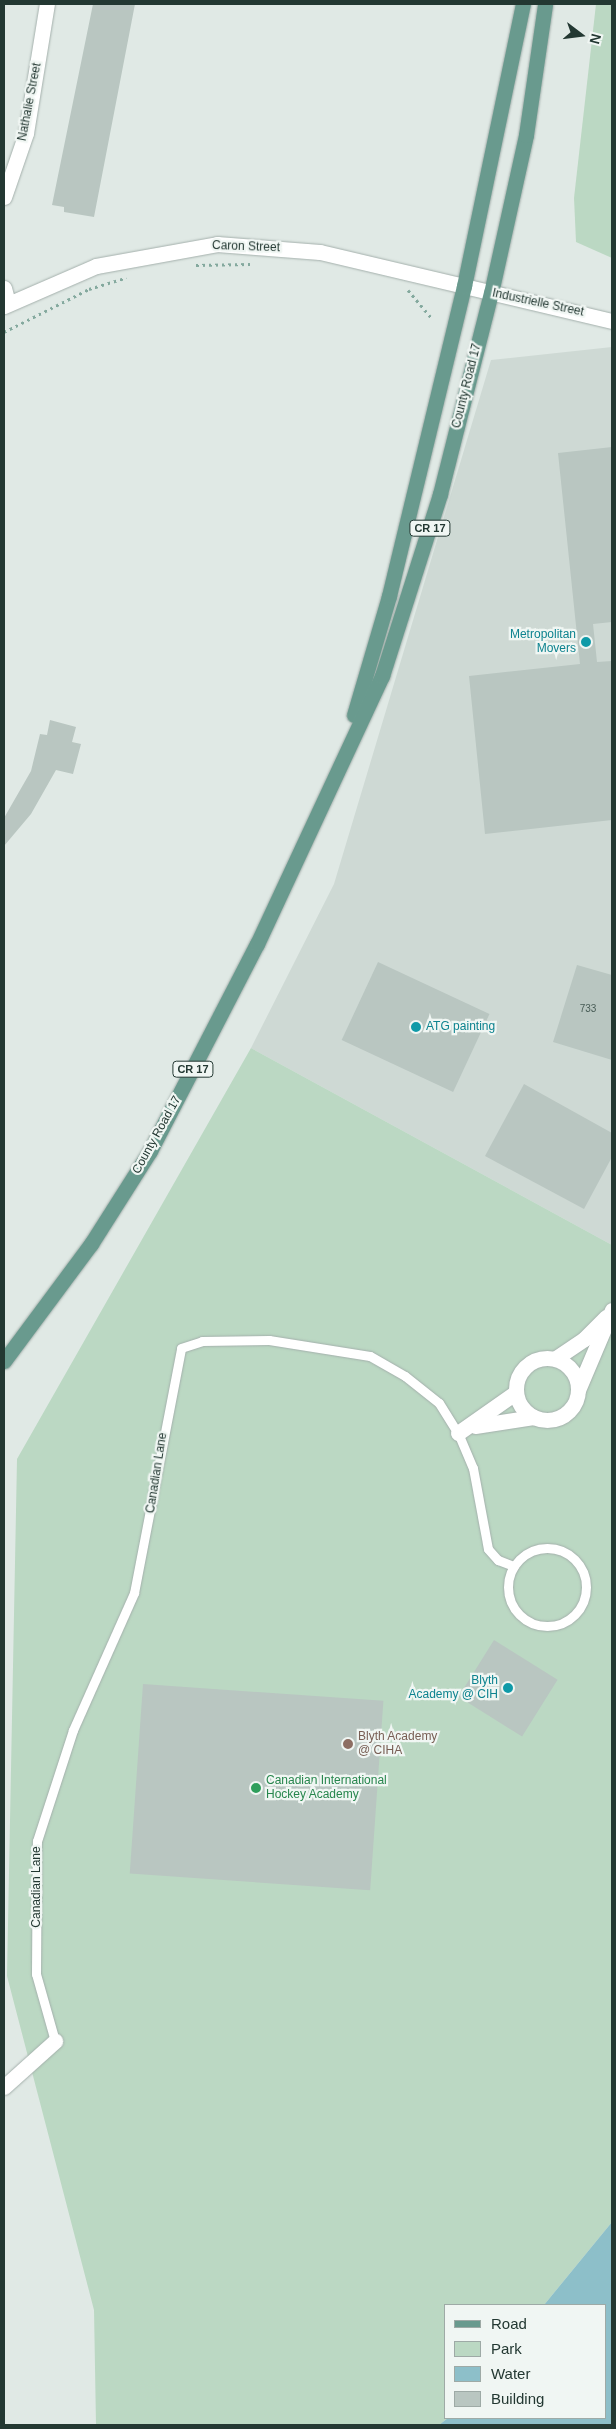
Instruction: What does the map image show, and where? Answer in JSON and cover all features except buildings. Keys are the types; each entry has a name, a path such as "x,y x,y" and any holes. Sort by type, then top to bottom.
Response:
{"main road":[{"name":"County Road 17","path":"343,755 389,596 464,286 523,4"},
{"name":"County Road 17","path":"4,1361 92,1244 150,1152 257,944 343,755 382,676 412,587 491,292 526,135 545,4"}],"street":[{"name":"Nathalie Street","path":"4,197 26,133 47,4"},
{"name":"Caron Street","path":"6,304 96,266 217,244 320,252 464,286"},
{"name":"Industrielle Street","path":"464,286 612,320"},
{"path":"4,288 6,304"},
{"path":"464,1430 515,1393 526,1365 556,1358 584,1339 612,1310"},
{"path":"464,1430 533,1417 563,1416 578,1390 612,1310"},
{"path":"556,1358 572,1370 578,1390"},
{"path":"515,1393 533,1417"},
{"path":"4,2087 55,2041"}],"lane":[{"name":"Canadian Lane","path":"55,2041 36,1974 37,1841 73,1730 134,1593 181,1348 202,1341 269,1340 370,1356 405,1376 439,1403 464,1430 488,1549 498,1560 514,1566"},
{"path":"536,1550 562,1551 582,1569 586,1582 580,1608 561,1624 549,1626 526,1620 510,1601 508,1589 514,1566 536,1550"}],"path":[{"path":"190,265 260,264"},
{"path":"4,332 89,289 134,276"},
{"path":"402,288 410,291 431,317"}],"shaded area":[{"path":"612,347 612,1245 251,1048 334,884 491,360"}],"green space":[{"path":"596,4 612,4 612,258 576,242 574,198"},
{"path":"251,1048 612,1245 612,2222 545,2304 444,2304 444,2419 447,2419 439,2425 96,2425 94,2310 7,1976 17,1459"}],"water":[{"path":"612,2222 612,2425 439,2425 447,2419 606,2419 606,2304 545,2304"}],"place":[{"name":"Metropolitan Movers","path":"586,642"},
{"name":"ATG painting","path":"416,1027"},
{"name":"Blyth Academy @ CIH","path":"508,1688"},
{"name":"Blyth Academy @ CIHA","path":"348,1744"},
{"name":"Canadian International Hockey Academy","path":"256,1788"}]}
